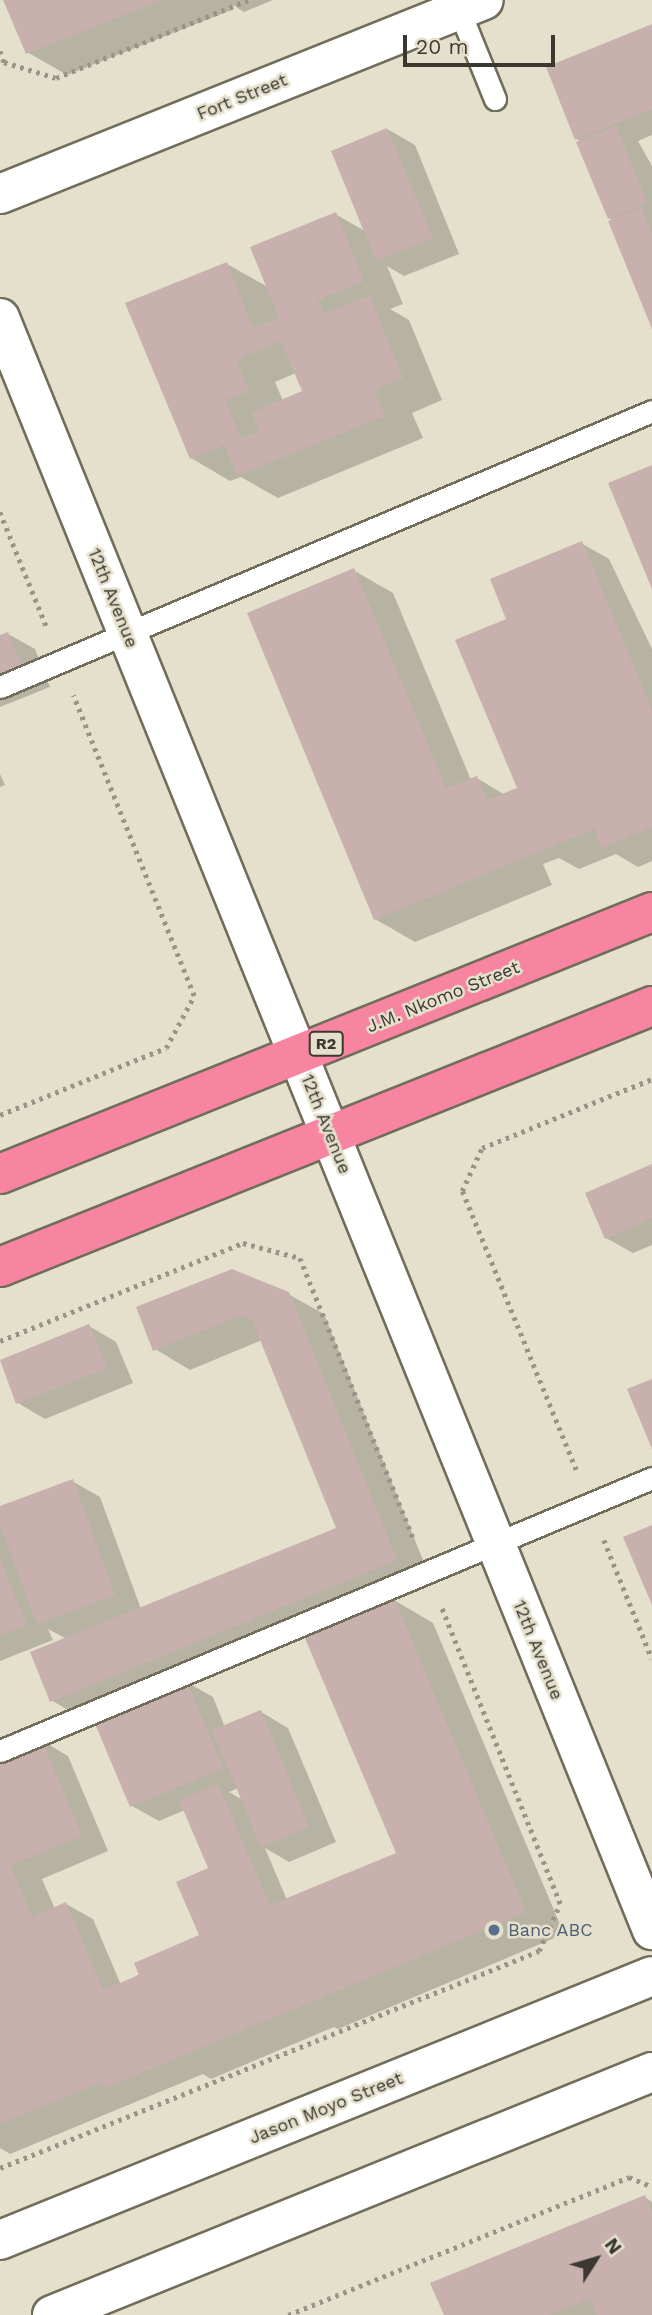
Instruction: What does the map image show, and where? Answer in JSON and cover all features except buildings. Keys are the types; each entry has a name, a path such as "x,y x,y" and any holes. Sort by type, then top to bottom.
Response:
{"highway":[{"name":"J.M. Nkomo Street","path":"0,1174 652,912"},
{"path":"0,1267 652,1006"}],"street":[{"name":"Fort Street","path":"0,194 472,5"},
{"name":"12th Avenue","path":"0,318 652,1930"},
{"name":"Jason Moyo Street","path":"0,2239 652,1976"},
{"path":"52,2315 652,2073"}],"lane":[{"path":"472,5 495,99"},
{"path":"0,687 652,411"},
{"path":"0,1751 426,1569 652,1478"}],"path":[{"path":"0,51 5,62 55,78 248,0"},
{"path":"0,512 194,996 166,1048 0,1115"},
{"path":"652,1079 482,1147 462,1191 652,1659"},
{"path":"0,1341 243,1243 300,1258 560,1904 539,1951 0,2168"},
{"path":"288,2315 629,2177 652,2186"}],"place":[{"name":"Banc ABC","path":"494,1930"}]}
